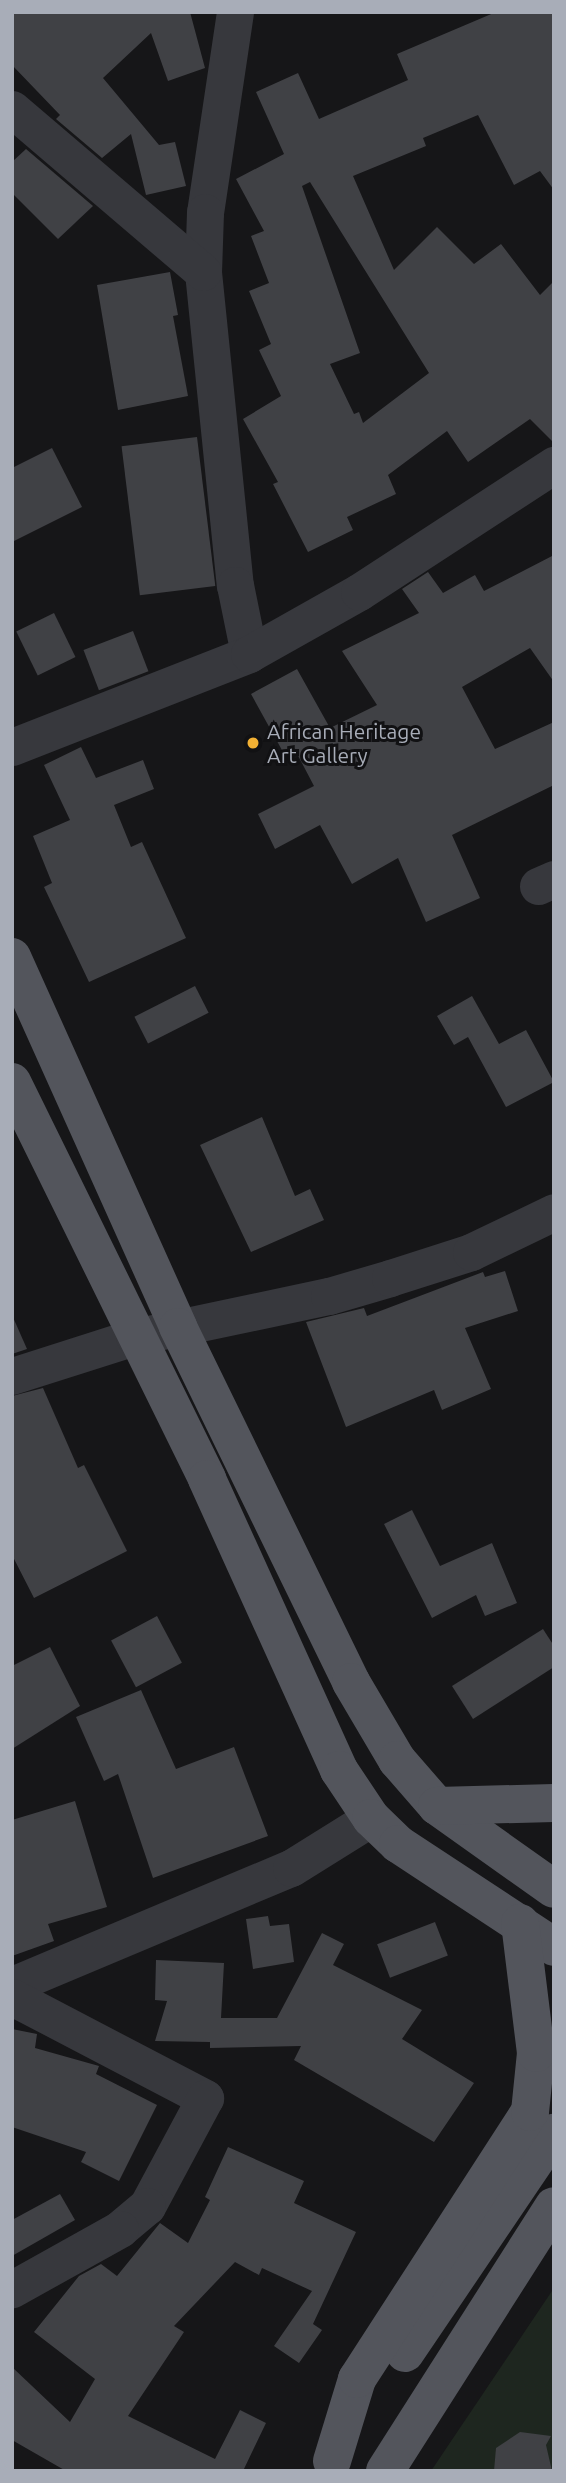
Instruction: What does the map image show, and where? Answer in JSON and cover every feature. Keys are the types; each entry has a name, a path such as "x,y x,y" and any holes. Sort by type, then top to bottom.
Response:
{"main road":[{"path":"12,957 178,1327 351,1682 397,1760 437,1805 554,1889"},
{"path":"12,1082 134,1337 207,1479 339,1770 371,1818 398,1844 554,1947"},
{"path":"437,1805 554,1803"},
{"path":"329,2466 357,2379 530,2112 536,2053 520,1923"},
{"path":"329,2466 554,2133"},
{"path":"385,2471 554,2206"},
{"path":"397,2471 427,2447 554,2256"}],"street":[{"path":"234,12 205,212 203,272 235,585 249,654"},
{"path":"12,109 203,272"},
{"path":"12,747 249,654 359,592 554,465"},
{"path":"12,1376 134,1337 378,1281 471,1252 554,1212"},
{"path":"12,1985 291,1868 371,1818"},
{"path":"12,1997 205,2098 147,2206 120,2229 12,2289"}],"shaded area":[{"path":"554,2288 554,2471 431,2471"}],"building":[{"path":"12,12 190,12 205,68 168,81 151,33 103,78 159,145 175,142 186,186 146,195 131,134 102,158 56,119 60,115 12,65"},
{"path":"496,12 554,12 554,190 540,171 514,185 478,115 423,138 426,146 353,176 394,270 437,227 474,264 501,244 540,295 554,281 554,443 530,419 468,462 447,431 388,475 396,494 347,517 353,530 308,552 273,484 278,482 243,419 281,396 259,350 271,344 249,291 269,283 251,236 264,231 236,179 284,154 256,92 298,73 319,119 408,80 397,54","holes":["310,182 429,373 363,423 359,412 354,414 330,364 360,353 302,186"]},
{"path":"26,149 93,206 58,239 12,193 12,162"},
{"path":"170,272 178,315 173,316 188,396 118,410 97,285"},
{"path":"197,437 215,586 140,595 122,446"},
{"path":"52,448 82,507 12,542 12,468"},
{"path":"554,555 554,682 530,648 462,687 495,749 554,722 554,785 452,835 480,898 426,922 398,858 352,884 320,825 275,849 258,814 314,786 293,746 283,752 251,694 297,669 330,728 377,705 342,651 419,613 402,589 428,572 443,593 475,575 484,591"},
{"path":"54,613 75,657 38,675 16,631"},
{"path":"133,631 148,671 99,690 84,650"},
{"path":"81,747 96,778 143,760 154,789 114,805 131,847 142,842 186,938 89,982 44,887 52,883 33,836 70,820 44,765"},
{"path":"195,986 209,1013 148,1044 134,1017"},
{"path":"472,996 499,1044 526,1030 554,1082 506,1107 468,1037 454,1045 437,1016"},
{"path":"262,1117 295,1196 310,1189 324,1220 251,1252 200,1145"},
{"path":"505,1271 518,1311 465,1328 491,1389 442,1410 434,1390 346,1427 306,1322 364,1308 367,1316 483,1272 485,1277"},
{"path":"12,1315 27,1349 12,1354"},
{"path":"43,1388 78,1468 84,1465 127,1551 34,1598 12,1555 12,1396"},
{"path":"412,1510 440,1566 492,1543 517,1603 485,1616 476,1595 432,1618 384,1524"},
{"path":"157,1616 182,1663 136,1687 111,1640"},
{"path":"543,1629 554,1646 554,1667 473,1719 452,1686"},
{"path":"50,1647 80,1706 12,1749 12,1666"},
{"path":"141,1690 176,1769 234,1747 268,1836 153,1878 118,1774 104,1781 76,1717"},
{"path":"75,1801 107,1907 48,1924 54,1941 12,1956 12,1820"},
{"path":"268,1916 270,1926 289,1924 294,1962 253,1969 246,1919"},
{"path":"435,1922 448,1956 390,1978 377,1944"},
{"path":"322,1933 344,1944 333,1965 422,2010 402,2039 474,2083 434,2142 294,2060 301,2046 210,2048 210,2042 155,2041 167,2001 155,2000 156,1960 224,1963 221,2018 277,2018"},
{"path":"12,2029 37,2034 35,2048 99,2066 96,2074 157,2105 119,2181 81,2162 86,2152 12,2127"},
{"path":"228,2147 304,2181 294,2203 356,2232 313,2324 322,2330 299,2363 274,2346 312,2291 262,2268 259,2275 235,2262 174,2326 184,2332 128,2416 215,2459 240,2410 266,2423 243,2471 66,2471 12,2440 12,2367 70,2422 95,2379 34,2332 79,2276 101,2264 117,2276 160,2223 188,2243 210,2200 205,2197"},
{"path":"60,2194 75,2220 12,2256 12,2220"},
{"path":"520,2432 551,2436 546,2445 552,2471 494,2471 496,2448"}],"place":[{"name":"African Heritage Art Gallery","path":"253,743"}]}
